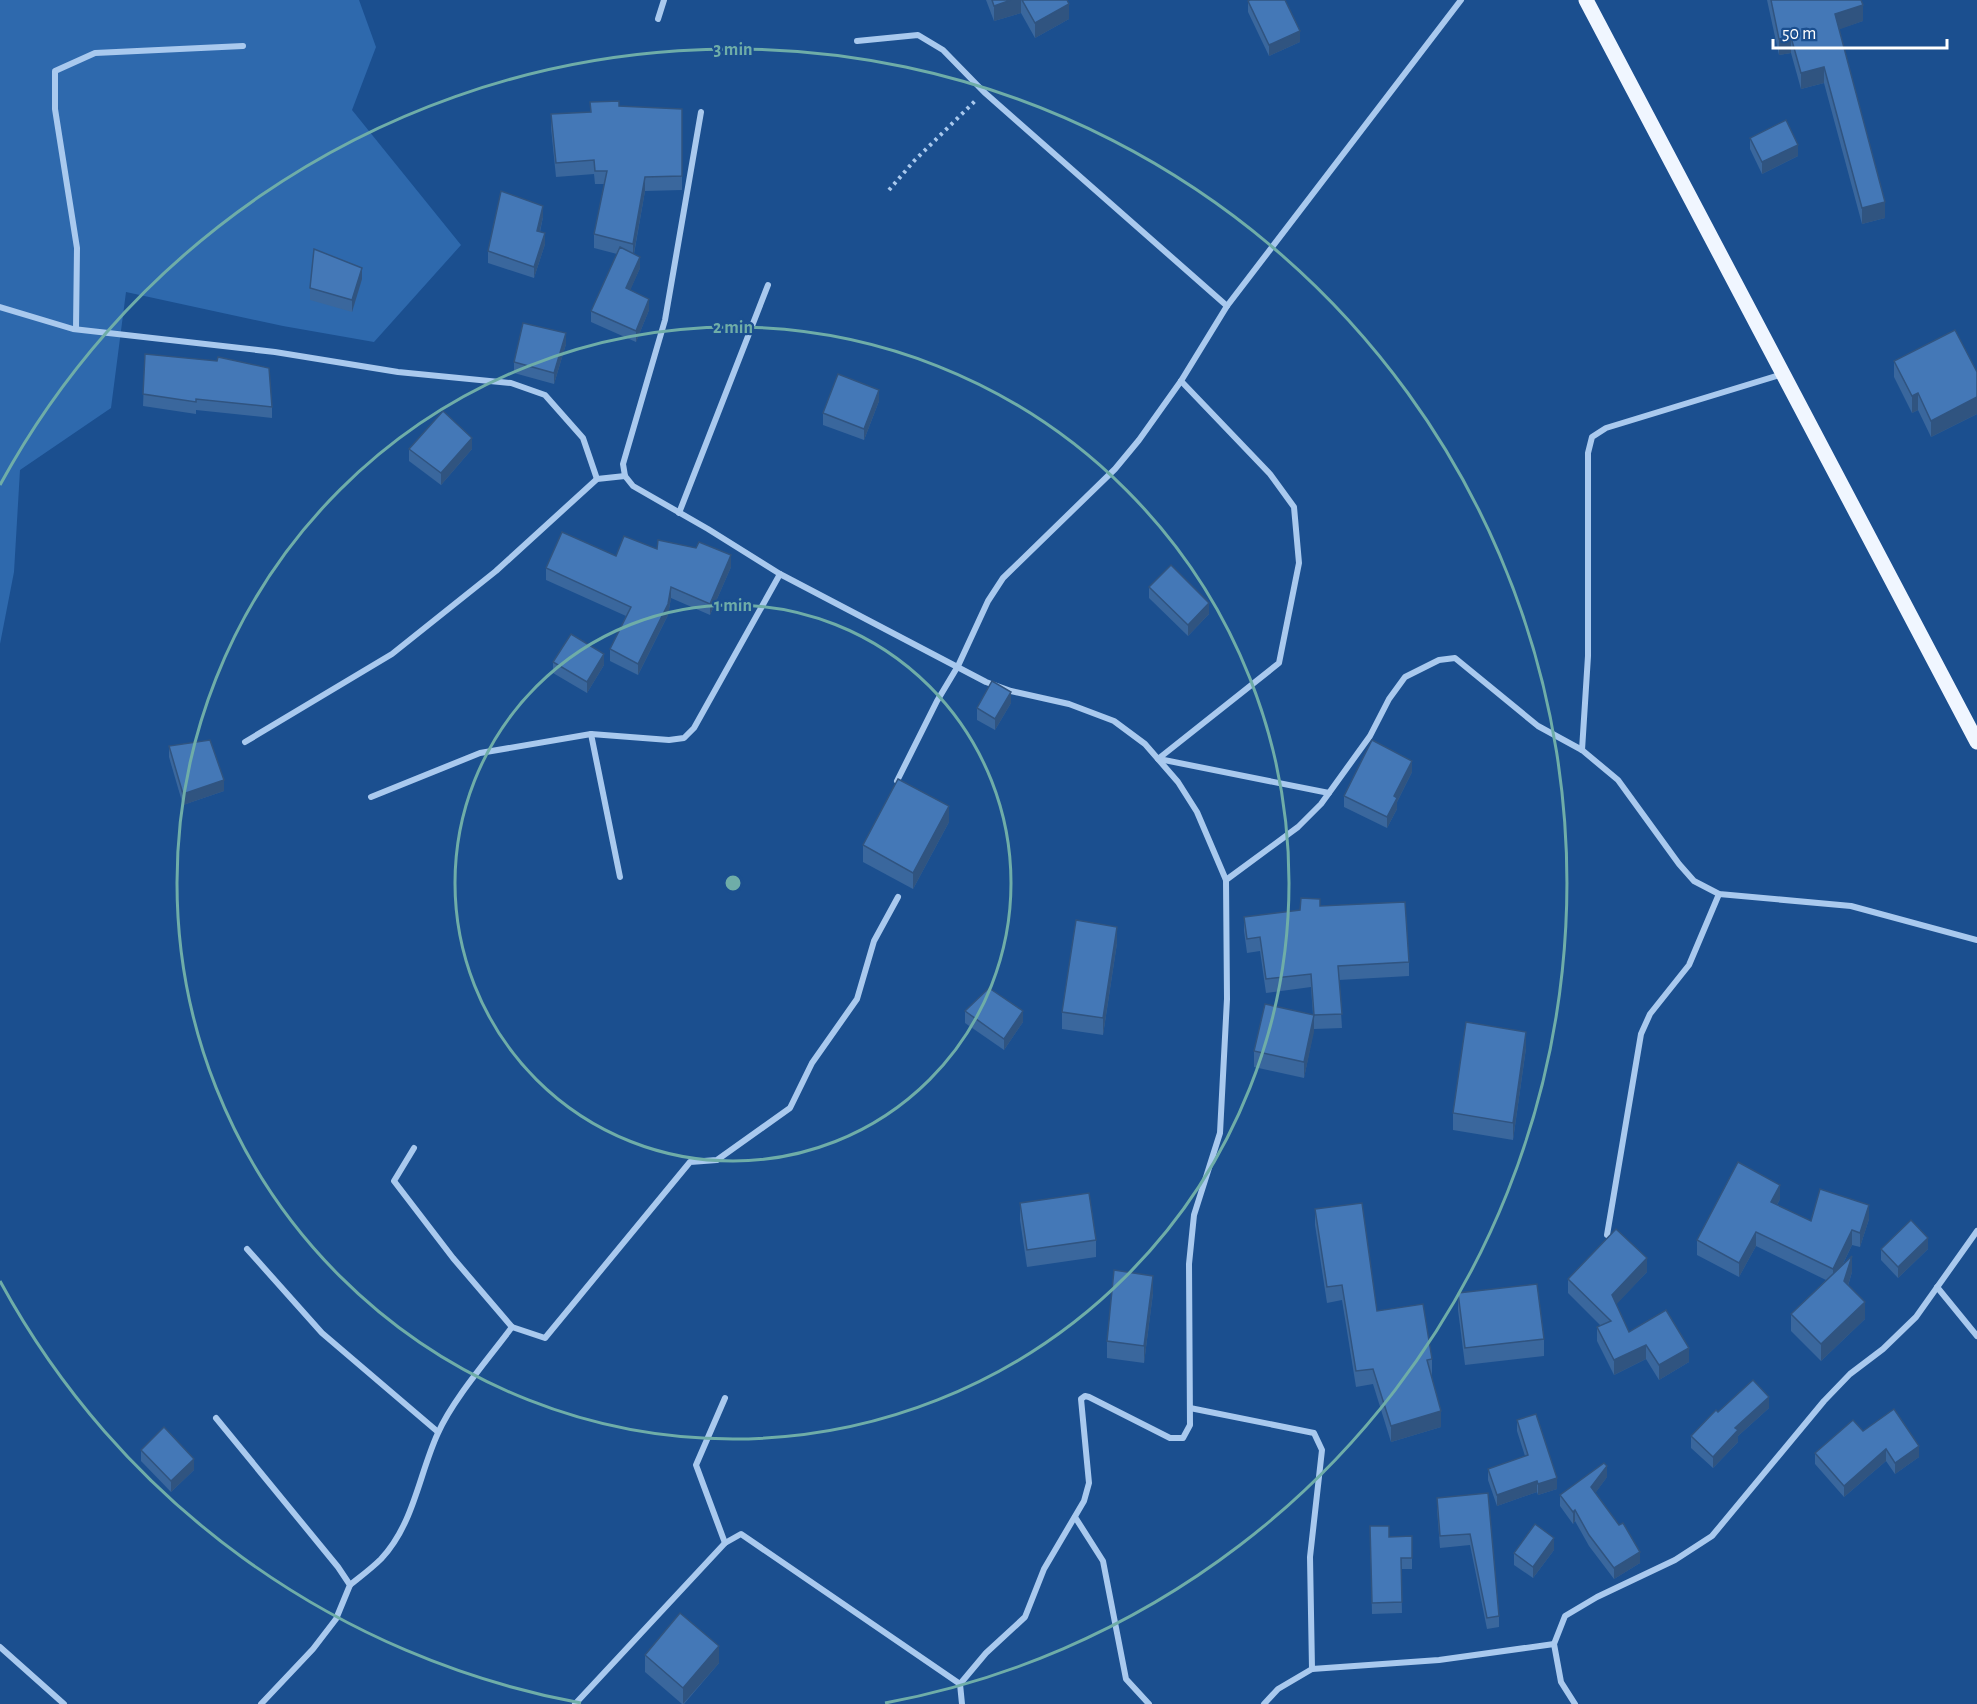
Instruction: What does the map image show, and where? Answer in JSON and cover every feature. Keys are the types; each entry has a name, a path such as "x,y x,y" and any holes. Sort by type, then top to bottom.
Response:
{"main road":[{"path":"1586,0 1977,742"}],"street":[{"path":"658,19 664,0"},
{"path":"897,781 937,701 958,666 988,601 1003,578 1115,469 1139,440 1181,381 1227,306 1461,0"},
{"path":"857,41 918,35 943,50 984,92 1227,306"},
{"path":"76,329 77,248 55,109 56,71 95,53 243,46"},
{"path":"701,112 665,320 623,464 625,476 633,486 780,574 987,682 1011,691 1069,704 1114,721 1145,744 1178,782 1197,812 1226,880 1227,999 1220,1133 1194,1215 1189,1264 1190,1425 1183,1438 1170,1438 1089,1397 1085,1396 1081,1400 1089,1483 1084,1501 1044,1569 1025,1617 986,1653 960,1684 962,1704"},
{"path":"679,513 768,285"},
{"path":"0,307 76,329 275,352 398,372 511,383 545,395 583,438 597,479"},
{"path":"1582,750 1588,656 1588,453 1592,437 1606,428 1783,374"},
{"path":"1158,759 1279,663 1299,564 1294,507 1286,494 1270,474 1181,381"},
{"path":"245,742 392,654 496,571 597,479 625,476"},
{"path":"371,797 480,753 591,734 669,740 684,738 694,728 780,574"},
{"path":"1226,880 1298,827 1321,804 1370,736 1389,699 1406,676 1439,660 1455,658 1538,726 1582,750 1618,780 1694,881 1719,894 1851,906 1977,940"},
{"path":"591,734 620,877"},
{"path":"1158,759 1329,793"},
{"path":"1607,1235 1641,1034 1650,1014 1689,965 1719,894"},
{"path":"414,1148 394,1181 453,1258 512,1327 545,1338 690,1162 717,1160 790,1108 812,1063 857,999 874,940 898,897"},
{"path":"1575,1704 1561,1682 1554,1644 1565,1616 1597,1597 1675,1560 1712,1536 1824,1401 1850,1374 1883,1349 1916,1317 1977,1232"},
{"path":"247,1249 322,1333 438,1432"},
{"path":"1937,1287 1977,1336"},
{"path":"261,1704 313,1649 336,1618 350,1585 382,1558 399,1536 418,1493 438,1432 512,1327"},
{"path":"725,1398 696,1465 725,1544"},
{"path":"1190,1408 1314,1433 1322,1450 1310,1557 1312,1669"},
{"path":"216,1418 338,1567 350,1585"},
{"path":"1075,1517 1103,1561 1126,1679 1149,1704"},
{"path":"575,1704 725,1544 741,1534 960,1684"},
{"path":"1264,1704 1278,1689 1312,1669 1439,1660 1554,1644"},
{"path":"0,1647 64,1704"}],"path":[{"path":"889,190 984,92"}],"shaded area":[{"path":"0,0 359,0 376,47 352,110 461,245 374,342 283,326 126,292 111,408 20,470 14,572 0,644"}],"building":[{"path":"992,0 1011,0 994,6"},
{"path":"1022,0 1067,0 1069,4 1035,23"},
{"path":"1285,0 1300,31 1269,45 1248,1"},
{"path":"1771,0 1861,0 1863,5 1835,14 1885,202 1862,208 1824,67 1801,73 1791,37 1779,39"},
{"path":"619,101 619,106 682,109 682,176 645,177 633,244 594,234 607,171 595,171 594,160 556,163 551,114 591,112 590,102"},
{"path":"1786,120 1798,145 1762,162 1750,138"},
{"path":"501,191 543,206 537,231 545,233 534,267 488,251"},
{"path":"620,247 640,257 626,288 649,299 636,331 591,311"},
{"path":"314,249 362,268 352,300 310,288"},
{"path":"523,323 566,333 554,373 514,362"},
{"path":"1955,330 1977,372 1977,397 1931,421 1918,393 1912,396 1894,361"},
{"path":"145,354 217,361 218,357 269,368 272,407 196,399 196,402 143,394"},
{"path":"838,374 879,390 864,429 823,413"},
{"path":"443,411 472,438 441,473 409,449"},
{"path":"562,532 616,556 624,536 657,549 658,540 696,548 699,542 731,555 710,604 671,587 668,604 638,664 610,649 631,607 546,568"},
{"path":"1171,565 1209,603 1188,625 1149,587"},
{"path":"571,634 604,654 587,682 553,662"},
{"path":"992,681 1011,692 995,719 977,708"},
{"path":"210,740 224,780 183,794 169,746"},
{"path":"1372,740 1412,761 1394,796 1397,798 1387,817 1344,796"},
{"path":"898,779 949,806 913,873 863,845"},
{"path":"1301,898 1320,899 1320,906 1405,902 1409,962 1338,966 1342,1014 1314,1015 1311,974 1266,979 1260,937 1247,939 1244,917 1300,910"},
{"path":"1076,920 1117,927 1103,1018 1062,1012"},
{"path":"989,988 1023,1011 1004,1039 965,1011"},
{"path":"1265,1004 1314,1015 1304,1062 1254,1051"},
{"path":"1466,1022 1526,1032 1513,1123 1453,1113"},
{"path":"1738,1162 1780,1185 1771,1202 1811,1221 1820,1189 1869,1205 1860,1233 1852,1230 1833,1269 1756,1232 1739,1263 1697,1240"},
{"path":"1089,1193 1096,1240 1027,1250 1020,1203"},
{"path":"1362,1203 1377,1311 1423,1304 1432,1359 1427,1360 1441,1411 1391,1426 1373,1369 1356,1371 1342,1285 1327,1287 1315,1209"},
{"path":"1911,1220 1928,1238 1898,1267 1881,1249"},
{"path":"1616,1229 1647,1258 1612,1295 1629,1332 1666,1310 1689,1348 1659,1365 1646,1345 1614,1360 1597,1327 1611,1321 1568,1279"},
{"path":"1852,1256 1844,1281 1865,1302 1821,1344 1791,1314"},
{"path":"1114,1270 1153,1276 1144,1346 1107,1341"},
{"path":"1537,1284 1544,1339 1465,1348 1458,1293"},
{"path":"1753,1380 1769,1397 1735,1428 1738,1430 1713,1457 1691,1436 1716,1410 1718,1412"},
{"path":"1894,1409 1919,1446 1895,1463 1886,1449 1844,1486 1815,1453 1853,1420 1863,1431"},
{"path":"1536,1414 1557,1478 1538,1484 1537,1481 1497,1495 1488,1469 1528,1455 1517,1420"},
{"path":"164,1427 194,1459 171,1481 141,1450"},
{"path":"1604,1463 1607,1466 1591,1487 1619,1525 1623,1523 1640,1552 1614,1568 1589,1535 1575,1510 1573,1512 1560,1495"},
{"path":"1488,1493 1499,1616 1487,1618 1470,1534 1440,1536 1437,1498"},
{"path":"1535,1524 1554,1538 1533,1567 1514,1553"},
{"path":"1370,1526 1389,1526 1389,1537 1412,1536 1412,1558 1401,1558 1402,1602 1372,1603"},
{"path":"680,1613 719,1646 683,1688 645,1655"}]}
